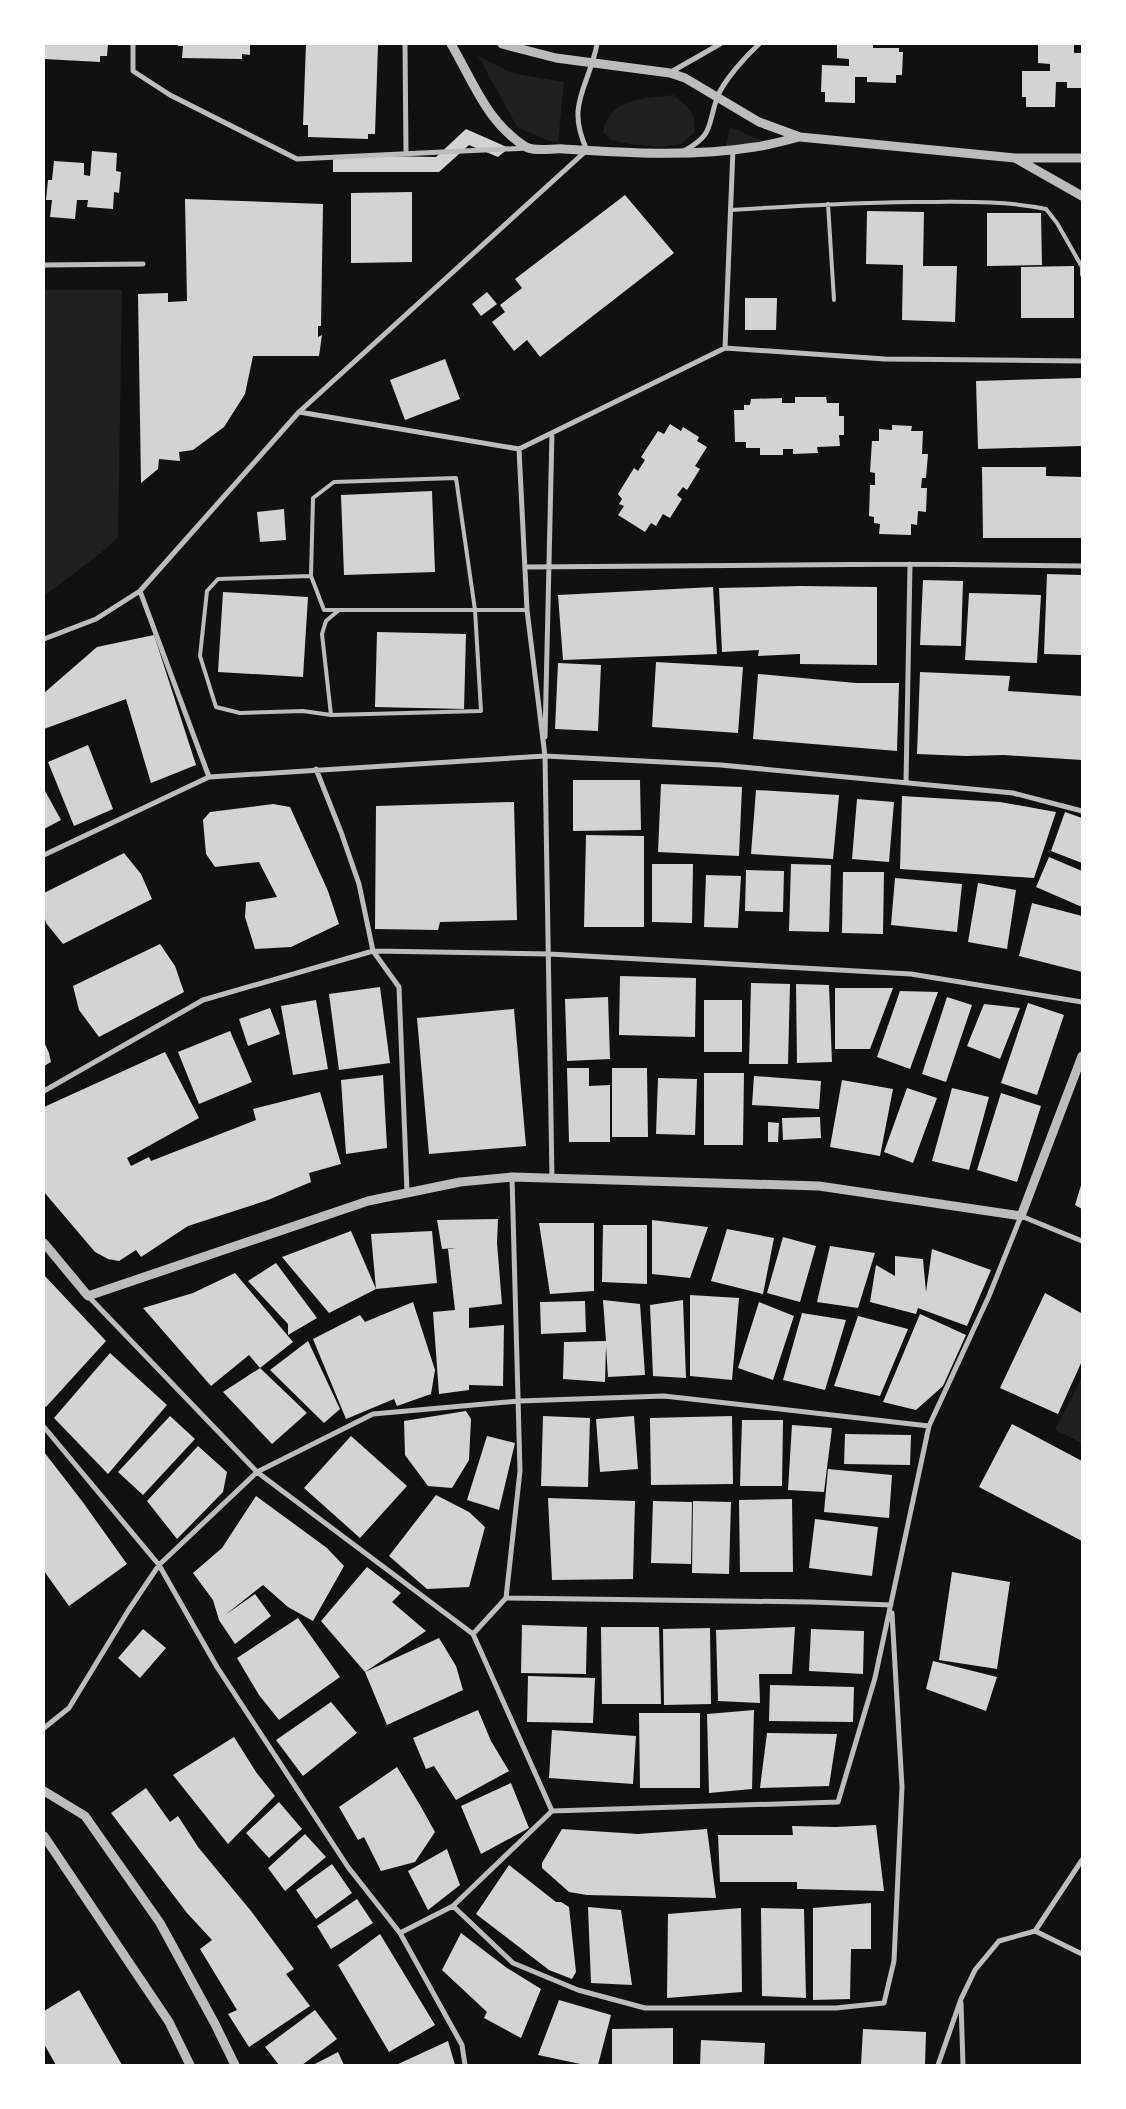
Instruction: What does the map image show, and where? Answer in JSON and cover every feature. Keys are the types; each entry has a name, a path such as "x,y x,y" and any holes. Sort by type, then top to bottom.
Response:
{"street":[{"path":"133,44 133,71 170,95 297,159 528,148 682,152 733,150 800,137"},
{"path":"405,44 406,154"},
{"path":"451,44 480,100 493,119 528,148"},
{"path":"502,44 527,52 593,64 650,69 670,73 685,78 759,122 800,137 1015,158 1082,158"},
{"path":"587,150 579,133 578,109 582,88 593,64 596,44"},
{"path":"670,73 696,60 720,44"},
{"path":"682,152 700,142 710,128 717,97 740,63 759,44"},
{"path":"44,639 96,619 140,591 300,412 587,150"},
{"path":"724,348 733,150"},
{"path":"1015,158 1082,196"},
{"path":"44,265 143,264"},
{"path":"300,412 519,449 724,348 885,359 1082,362"},
{"path":"552,433 545,756 550,954 552,1178"},
{"path":"519,449 527,610 545,756"},
{"path":"525,567 910,564 1082,566"},
{"path":"906,783 910,564"},
{"path":"140,591 209,777"},
{"path":"44,855 209,777 545,756 721,765 1013,793 1082,811"},
{"path":"316,769 359,884 373,951 399,987 407,1192"},
{"path":"44,1091 203,1000 373,951 550,954 911,974 1082,1002"},
{"path":"400,1933 453,1906 552,1811 838,1802 875,1678 930,1426 989,1296 1082,1056"},
{"path":"473,1634 506,1598 520,1471 512,1177"},
{"path":"88,1296 368,1200 460,1182 512,1177 819,1186 1020,1216 1082,1241"},
{"path":"44,1243 88,1296 257,1472 473,1634 552,1811"},
{"path":"44,1728 69,1708 159,1564 257,1472 373,1414 519,1402 664,1396 930,1426"},
{"path":"44,1427 159,1564 217,1667 331,1842 348,1867 400,1933 462,2046 466,2065"},
{"path":"506,1598 811,1602 891,1605"},
{"path":"453,1906 513,1963 578,1990 645,2008 836,2008 884,2003 894,1961 902,1787 891,1605"},
{"path":"44,1791 85,1816 160,1923 235,2065"},
{"path":"44,1836 169,2022 190,2065"},
{"path":"938,2065 961,1999 975,1970 999,1941 1035,1931 1082,1860"},
{"path":"1035,1931 1082,1954"},
{"path":"961,1999 963,2065"}],"lane":[{"path":"730,210 828,204 957,202 1022,204 1046,209 1057,222 1082,267 1082,275"},
{"path":"828,204 834,300"},
{"path":"312,576 218,579 208,590 200,656 216,707 240,713 303,711 332,715 480,711 475,610 456,478 334,482 313,498 312,576 324,610 339,610 475,610 527,610"},
{"path":"332,715 322,634 326,621 339,610"}],"shaded area":[{"path":"478,56 512,73 564,82 558,142 549,141 517,127"},
{"path":"674,95 693,115 695,126 694,133 681,144 660,147 630,144 611,140 603,132 607,120 621,106 640,99"},
{"path":"730,127 769,144 725,149"},
{"path":"44,290 122,290 118,537 102,552 44,596"},
{"path":"1082,1377 1082,1443 1055,1430"}],"building":[{"path":"44,44 108,44 107,56 100,56 100,62 44,59"},
{"path":"178,44 250,44 250,55 242,54 242,59 182,58 183,46 178,46"},
{"path":"306,44 378,45 375,134 368,134 368,139 308,137 308,125 303,125"},
{"path":"837,44 873,44 873,48 899,48 899,52 903,52 902,75 896,75 896,83 867,82 867,77 855,77 855,103 825,102 825,92 821,92 822,65 849,66 849,59 837,58"},
{"path":"1038,44 1074,44 1074,53 1082,53 1082,88 1067,88 1067,82 1056,82 1055,107 1026,107 1026,97 1022,97 1022,71 1050,71 1050,64 1038,63"},
{"path":"466,129 509,148 498,157 469,145 439,172 333,172 333,155 436,157"},
{"path":"92,151 117,153 116,171 121,172 119,193 114,192 113,209 87,207 88,200 77,200 75,219 50,217 52,200 46,200 48,180 52,180 54,161 84,163 84,175 90,176"},
{"path":"412,192 412,262 351,263 351,193"},
{"path":"625,195 674,253 540,357 527,340 514,351 492,322 505,312 500,305 522,288 515,279"},
{"path":"185,199 323,204 321,326 318,326 318,337 322,335 319,356 253,356 245,394 224,427 193,450 179,452 180,461 159,459 158,469 141,483 138,294 168,293 168,302 187,301"},
{"path":"867,211 924,212 923,266 957,266 955,322 902,320 903,265 866,264"},
{"path":"987,213 1041,213 1042,265 987,266"},
{"path":"1074,266 1074,318 1021,318 1021,267"},
{"path":"487,292 497,304 481,316 472,304"},
{"path":"745,298 777,298 776,330 745,330"},
{"path":"445,359 460,399 405,420 390,380"},
{"path":"1082,378 1082,446 978,449 976,381"},
{"path":"795,397 826,397 827,403 839,403 839,416 844,416 844,435 839,435 840,446 817,447 818,453 793,454 793,449 783,449 783,455 760,455 760,448 746,448 746,442 735,442 734,410 744,410 744,405 750,405 751,399 782,398 782,403 795,403"},
{"path":"670,424 681,431 683,427 699,437 697,441 707,447 695,466 700,469 687,490 683,487 677,495 682,499 670,518 663,514 656,526 651,523 645,532 618,515 624,506 619,504 622,499 618,494 634,468 638,471 645,460 641,457 658,431 664,434"},
{"path":"892,425 912,426 911,431 923,431 922,454 928,454 926,478 922,478 921,488 927,488 926,512 918,511 917,525 911,524 911,535 879,534 880,524 874,523 874,517 869,516 870,485 875,485 875,473 870,472 872,441 879,441 879,429 892,430"},
{"path":"982,467 1046,467 1046,476 1082,477 1082,538 983,538"},
{"path":"432,491 435,572 344,575 341,495"},
{"path":"284,509 286,540 260,542 257,512"},
{"path":"1047,574 1082,575 1082,655 1044,654"},
{"path":"923,580 963,581 961,646 920,645"},
{"path":"713,587 717,654 563,660 558,595"},
{"path":"877,587 877,665 800,664 800,654 758,656 759,650 722,652 719,588"},
{"path":"223,592 308,597 303,677 218,672"},
{"path":"969,593 1041,595 1037,663 965,660"},
{"path":"377,632 466,634 464,709 375,707"},
{"path":"154,635 196,765 151,783 126,699 44,729 44,693 97,647"},
{"path":"656,662 743,667 738,733 652,727"},
{"path":"558,663 601,665 598,731 555,729"},
{"path":"920,672 1010,676 1008,691 1082,696 1082,760 1004,755 917,754"},
{"path":"758,674 856,683 899,683 897,751 753,739"},
{"path":"88,745 113,809 74,826 48,762"},
{"path":"573,780 640,780 641,830 573,831"},
{"path":"661,784 742,787 739,856 658,852"},
{"path":"44,789 61,820 44,829"},
{"path":"756,790 839,795 833,859 751,854"},
{"path":"902,796 1000,802 1056,812 1034,878 900,869"},
{"path":"857,799 894,802 889,862 852,859"},
{"path":"514,802 517,920 440,922 438,930 375,929 376,806"},
{"path":"273,804 290,807 328,891 339,924 291,947 255,949 245,917 246,902 277,897 259,862 215,867 206,854 203,820 210,812"},
{"path":"1065,812 1082,818 1082,863 1051,851"},
{"path":"586,835 644,836 644,927 584,927"},
{"path":"124,853 141,874 152,899 63,944 46,923 44,893"},
{"path":"1049,857 1082,871 1082,907 1036,887"},
{"path":"652,864 693,864 692,923 652,922"},
{"path":"791,864 831,865 829,932 789,931"},
{"path":"746,870 784,871 783,912 745,911"},
{"path":"843,872 884,872 883,934 842,933"},
{"path":"706,875 741,876 738,928 704,927"},
{"path":"895,878 962,884 957,932 891,925"},
{"path":"978,883 1016,890 1007,949 968,942"},
{"path":"1032,903 1082,916 1082,972 1019,956"},
{"path":"160,944 175,966 184,992 99,1037 79,1010 73,986"},
{"path":"620,976 696,978 695,1037 619,1035"},
{"path":"751,983 790,984 788,1064 749,1064"},
{"path":"796,984 829,985 832,1062 797,1063"},
{"path":"380,987 390,1063 339,1070 329,994"},
{"path":"835,988 893,988 870,1049 835,1049"},
{"path":"900,991 938,992 910,1069 877,1057"},
{"path":"608,997 610,1059 567,1061 565,999"},
{"path":"947,997 972,1005 946,1082 922,1074"},
{"path":"316,1000 328,1069 293,1075 281,1006"},
{"path":"704,1000 742,1000 742,1052 704,1052"},
{"path":"1028,1003 1064,1015 1037,1095 1001,1083"},
{"path":"984,1004 1020,1008 1000,1059 967,1046"},
{"path":"270,1008 280,1034 248,1046 239,1019"},
{"path":"514,1009 526,1146 429,1154 417,1018"},
{"path":"230,1031 252,1082 199,1104 178,1052"},
{"path":"44,1042 51,1062 44,1066"},
{"path":"165,1052 199,1118 127,1158 131,1166 149,1157 151,1161 256,1120 253,1109 320,1092 341,1164 309,1173 311,1182 268,1200 188,1226 141,1257 136,1250 119,1261 108,1259 95,1252 44,1192 44,1107"},
{"path":"567,1068 589,1068 589,1086 610,1085 610,1142 569,1142"},
{"path":"612,1068 647,1068 648,1137 612,1137"},
{"path":"704,1073 744,1073 743,1145 704,1145"},
{"path":"383,1075 387,1148 346,1154 341,1080"},
{"path":"754,1076 821,1081 819,1109 752,1105"},
{"path":"658,1078 697,1079 695,1135 656,1134"},
{"path":"842,1080 893,1089 880,1156 830,1147"},
{"path":"907,1088 937,1098 913,1163 884,1152"},
{"path":"952,1088 989,1097 969,1170 932,1161"},
{"path":"1001,1093 1041,1106 1017,1182 977,1170"},
{"path":"820,1117 821,1138 783,1140 782,1118"},
{"path":"768,1122 779,1123 778,1142 768,1142"},
{"path":"1082,1182 1082,1209 1075,1205"},
{"path":"498,1219 497,1243 502,1304 469,1308 469,1328 504,1325 503,1386 469,1385 469,1390 439,1394 433,1312 455,1310 448,1249 456,1248 442,1249 437,1220"},
{"path":"652,1220 708,1227 690,1278 652,1274"},
{"path":"539,1223 594,1223 594,1291 550,1294"},
{"path":"603,1225 647,1225 647,1284 602,1282"},
{"path":"727,1229 774,1238 763,1294 711,1281"},
{"path":"351,1231 376,1289 329,1313 282,1257"},
{"path":"432,1231 437,1283 376,1289 371,1234"},
{"path":"783,1237 816,1246 800,1302 767,1293"},
{"path":"830,1246 875,1253 858,1308 817,1302"},
{"path":"932,1249 991,1270 967,1326 918,1308 916,1314 870,1302 876,1265 895,1276 895,1256 923,1259 926,1292"},
{"path":"276,1263 317,1318 288,1335 288,1324 248,1281"},
{"path":"235,1273 293,1342 260,1368 249,1355 211,1386 143,1308 193,1293"},
{"path":"44,1275 106,1341 46,1407 44,1405"},
{"path":"1045,1293 1081,1313 1082,1318 1082,1361 1058,1414 1000,1388"},
{"path":"690,1295 739,1298 732,1380 690,1376"},
{"path":"603,1300 640,1304 645,1375 608,1377 606,1346 605,1382 563,1379 564,1342 606,1341"},
{"path":"683,1300 686,1378 653,1376 650,1305"},
{"path":"585,1301 586,1332 541,1334 540,1302"},
{"path":"413,1302 435,1370 431,1394 397,1406 394,1399 346,1419 313,1339 360,1315 365,1322"},
{"path":"759,1302 794,1316 773,1380 738,1368"},
{"path":"802,1313 846,1320 825,1390 783,1380"},
{"path":"920,1314 966,1335 943,1386 916,1410 883,1402"},
{"path":"858,1316 908,1329 880,1396 834,1386"},
{"path":"308,1341 340,1409 324,1423 270,1370"},
{"path":"110,1353 167,1405 108,1474 54,1418"},
{"path":"260,1368 307,1413 272,1444 223,1392"},
{"path":"466,1411 471,1419 469,1460 452,1488 428,1486 405,1455 404,1421"},
{"path":"170,1416 195,1439 143,1495 118,1472"},
{"path":"543,1416 590,1418 588,1487 541,1486"},
{"path":"634,1416 638,1469 600,1472 596,1419"},
{"path":"732,1416 733,1484 651,1485 650,1418"},
{"path":"742,1420 783,1420 782,1486 740,1486"},
{"path":"1012,1424 1082,1461 1082,1541 979,1487"},
{"path":"792,1425 832,1428 824,1492 788,1490"},
{"path":"845,1434 911,1435 910,1465 844,1464"},
{"path":"351,1436 407,1486 360,1538 304,1488"},
{"path":"487,1436 515,1443 499,1510 467,1500"},
{"path":"198,1446 227,1472 223,1492 177,1539 147,1501"},
{"path":"44,1452 127,1564 69,1606 44,1571"},
{"path":"828,1469 892,1475 889,1518 824,1512"},
{"path":"436,1495 469,1512 485,1527 469,1587 427,1589 389,1556"},
{"path":"256,1496 327,1548 344,1566 313,1621 288,1607 263,1585 225,1615 255,1594 271,1616 235,1644 219,1620 213,1600 193,1573 222,1548"},
{"path":"548,1498 635,1501 633,1579 552,1580"},
{"path":"792,1499 793,1572 740,1572 739,1500"},
{"path":"653,1501 692,1502 691,1564 651,1563"},
{"path":"693,1501 731,1502 729,1574 692,1573"},
{"path":"815,1519 878,1527 872,1576 809,1568"},
{"path":"367,1567 401,1593 392,1602 426,1631 365,1672 321,1621"},
{"path":"952,1572 1010,1582 997,1669 939,1660"},
{"path":"298,1618 340,1677 279,1720 259,1695 237,1658"},
{"path":"522,1625 587,1627 586,1674 521,1673"},
{"path":"601,1627 659,1627 661,1704 602,1704"},
{"path":"795,1627 792,1674 759,1674 760,1703 718,1701 716,1630"},
{"path":"710,1628 711,1704 664,1705 663,1629"},
{"path":"143,1629 166,1648 140,1678 118,1658"},
{"path":"811,1629 864,1631 863,1674 809,1671"},
{"path":"439,1638 456,1666 463,1690 387,1725 365,1672"},
{"path":"933,1661 997,1677 986,1711 926,1689"},
{"path":"528,1676 595,1678 593,1723 527,1722"},
{"path":"770,1685 854,1687 853,1722 769,1721"},
{"path":"331,1702 357,1733 303,1776 276,1740"},
{"path":"478,1710 491,1741 509,1771 456,1800 434,1766 426,1769 413,1738"},
{"path":"754,1710 752,1789 709,1793 707,1714"},
{"path":"639,1713 700,1713 700,1788 640,1788"},
{"path":"552,1730 636,1736 633,1784 549,1778"},
{"path":"767,1733 837,1734 829,1786 760,1788"},
{"path":"234,1737 256,1772 275,1796 228,1844 173,1775"},
{"path":"397,1767 435,1832 415,1862 381,1871 364,1837 358,1840 339,1807"},
{"path":"511,1783 529,1828 481,1854 461,1806"},
{"path":"146,1788 170,1822 178,1816 198,1847 251,1911 294,1969 286,1974 310,2006 249,2047 228,2014 237,2010 200,1949 212,1940 187,1913 111,1813"},
{"path":"279,1802 302,1829 269,1858 246,1833"},
{"path":"876,1825 884,1891 797,1889 797,1882 720,1882 718,1835 793,1835 792,1826 836,1827"},
{"path":"562,1829 638,1834 707,1829 716,1898 587,1895 569,1892 542,1868 542,1863"},
{"path":"305,1834 326,1857 285,1891 268,1868"},
{"path":"447,1849 460,1885 428,1910 408,1871"},
{"path":"332,1864 352,1893 316,1919 296,1890"},
{"path":"509,1865 556,1902 561,1902 569,1907 576,1972 572,1979 549,1970 476,1914"},
{"path":"357,1899 373,1923 331,1949 317,1926"},
{"path":"871,1903 871,1949 851,1949 850,1999 813,2000 813,1908"},
{"path":"588,1907 621,1910 632,1985 591,1983"},
{"path":"741,1908 742,1992 667,1998 668,1914"},
{"path":"761,1908 804,1909 806,1998 762,1996"},
{"path":"461,1933 507,1968 541,1989 521,2038 484,2018 487,2012 442,1970"},
{"path":"380,1934 435,2025 389,2052 338,1965"},
{"path":"79,1990 122,2065 56,2065 44,2044 44,2011"},
{"path":"559,2000 611,2015 598,2065 585,2065 538,2055"},
{"path":"315,2010 337,2039 302,2065 279,2065 265,2047"},
{"path":"673,2028 673,2065 612,2065 612,2029"},
{"path":"863,2029 926,2032 925,2065 861,2065"},
{"path":"701,2040 765,2043 764,2065 700,2065"},
{"path":"448,2041 455,2065 396,2065"},
{"path":"338,2052 344,2065 313,2065"}]}
